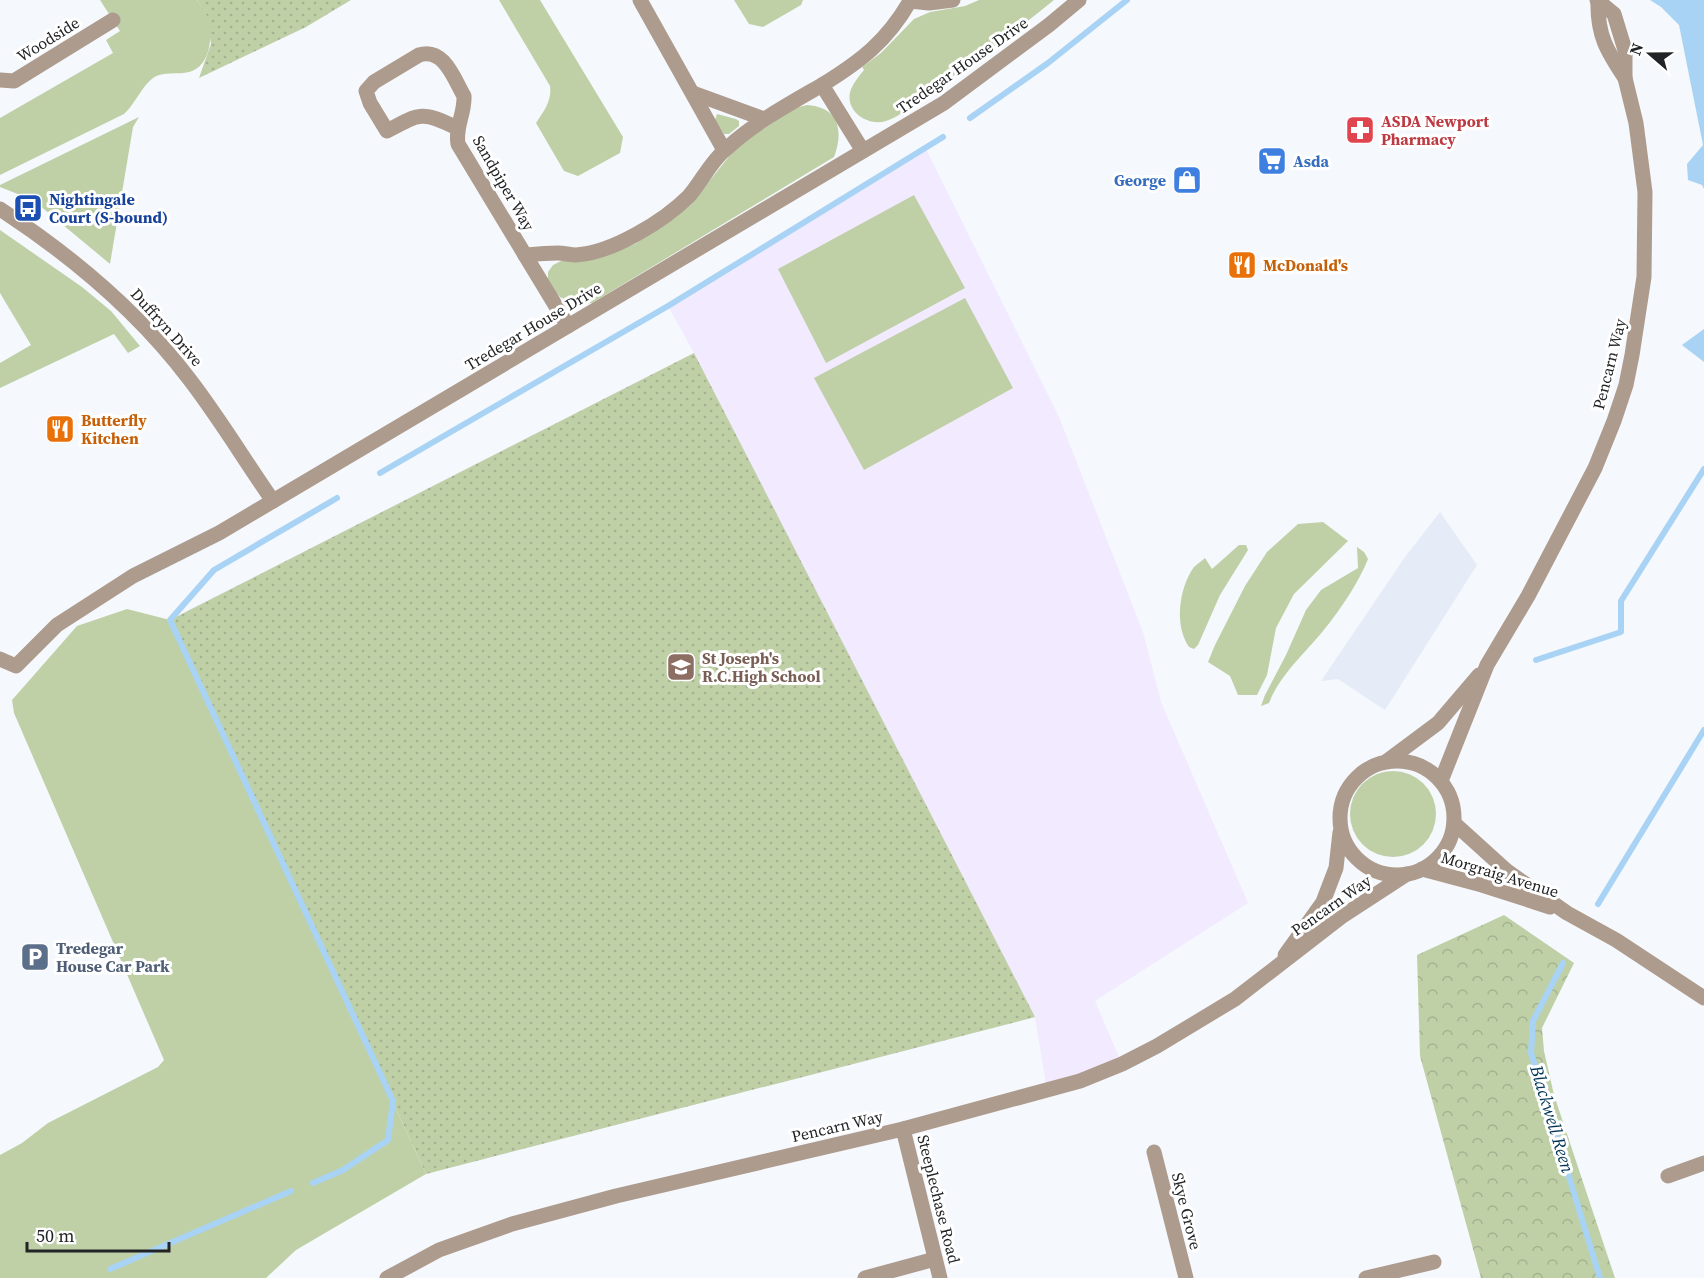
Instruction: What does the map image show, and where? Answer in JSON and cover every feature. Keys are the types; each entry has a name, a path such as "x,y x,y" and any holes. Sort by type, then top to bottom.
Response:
{"street":[{"path":"640,0 724,150"},
{"name":"Sandpiper Way","path":"525,255 559,252 575,255 596,251 640,232 688,196 724,150 764,119 856,64 874,49 894,27 910,0 929,3 953,0"},
{"name":"Tredegar House Drive","path":"0,659 16,666 57,625 133,576 219,533 944,103 1079,0"},
{"name":"Pencarn Way","path":"1441,781 1487,666 1591,477 1626,385 1640,313 1645,236 1645,192 1641,156 1625,78 1611,56 1598,24 1598,1"},
{"name":"Woodside","path":"0,80 14,81 113,20"},
{"name":"Sandpiper Way","path":"457,128 431,116 415,116 387,131 370,103 366,91 374,82 419,55 426,53 442,59 464,96 457,128 458,144 462,153 568,326"},
{"path":"822,85 863,151"},
{"path":"693,93 764,119"},
{"name":"Duffryn Drive","path":"0,209 45,238 103,285 133,314 190,379 273,501"},
{"name":"Pencarn Way","path":"1387,761 1438,723 1487,666"},
{"path":"1402,760 1430,771 1441,781 1454,807 1454,822 1449,842 1438,858 1415,872 1389,875 1372,869 1357,859 1346,845 1341,828 1340,813 1343,798 1350,784 1361,773 1374,765 1387,761 1402,760"},
{"name":"Morgraig Avenue","path":"1454,822 1507,871 1567,913 1616,940 1704,998"},
{"name":"Pencarn Way","path":"1276,967 1323,902 1336,868 1341,828"},
{"name":"Pencarn Way","path":"387,1278 439,1250 512,1224 616,1196 903,1129 1080,1081 1122,1064 1199,1022 1235,999 1341,918 1415,872"},
{"name":"Morgraig Avenue","path":"1415,872 1482,885 1567,913"},
{"name":"Steeplechase Road","path":"903,1129 940,1278"},
{"name":"Skye Grove","path":"1154,1152 1186,1278"},
{"path":"1668,1176 1704,1163"},
{"path":"865,1278 935,1259"},
{"path":"1366,1278 1434,1262"}],"shaded area":[{"name":"St Joseph's R.C.High School","path":"926,149 1059,417 1143,632 1161,702 1248,903 1095,1001 1122,1064 1047,1091 1035,1017 426,1174 187,611 694,353 668,306"},
{"path":"1440,512 1477,565 1385,710 1338,679 1321,681 1405,557"}],"green space":[{"path":"100,0 197,0 209,23 210,40 206,57 202,64 189,72 153,78 124,114 0,175 0,118 113,53 106,40 120,31"},
{"path":"197,0 351,0 306,27 199,78 211,44 207,16"},
{"path":"499,0 540,0 623,137 620,153 578,176 564,171 536,123 549,101 550,86"},
{"path":"734,0 803,0 801,5 763,27 749,24"},
{"path":"979,0 1054,0 990,50 896,117 886,121 872,122 859,116 849,97 852,86 864,70 862,67 881,53 914,19 930,12 965,6"},
{"path":"807,105 826,110 836,122 838,138 834,157 592,303 576,305 560,297 552,289 548,272 553,265 561,261 595,259 635,244 676,217 694,200 735,149 791,109"},
{"path":"717,114 736,119 739,121 739,126 729,134 724,134 715,120"},
{"path":"139,117 133,127 110,264 33,200 0,187 0,185"},
{"path":"914,195 965,288 826,363 778,269"},
{"path":"0,230 82,287 111,311 140,346 128,353 114,334 0,388 0,363 31,345 0,293"},
{"path":"965,298 1013,388 864,470 814,378"},
{"name":"St Joseph's R.C.High School","path":"694,353 1035,1017 426,1174 170,620"},
{"path":"1323,522 1348,541 1294,594 1276,628 1267,675 1257,695 1238,695 1230,676 1208,662 1215,645 1245,586 1267,552 1298,524"},
{"path":"1239,545 1246,545 1248,550 1220,595 1198,645 1194,649 1189,647 1181,628 1180,607 1189,576 1194,567 1205,558 1212,569"},
{"path":"1357,547 1368,559 1354,587 1329,623 1279,683 1269,703 1261,706 1306,610 1321,590 1358,568"},
{"path":"127,609 170,620 426,1174 296,1250 266,1278 0,1278 0,1155 22,1143 48,1123 158,1067 164,1060 14,713 12,700 77,626"},
{"path":"1393,771 1409,775 1423,784 1432,798 1436,814 1432,830 1423,844 1409,853 1393,857 1377,853 1363,844 1354,830 1350,814 1354,798 1363,784 1377,775"},
{"path":"1504,915 1574,963 1542,1028 1544,1051 1554,1095 1615,1278 1481,1278 1420,1056 1417,955"}],"water":[{"path":"1650,0 1704,0 1704,189 1702,185 1688,180 1687,164 1703,145 1679,25 1661,7"},
{"path":"1704,329 1704,362 1682,345"}],"waterway":[{"path":"970,118 1048,63 1127,0"},
{"path":"380,473 668,306 943,137"},
{"path":"1536,660 1621,632 1621,601 1704,469"},
{"path":"313,1183 343,1170 388,1140 393,1101 170,620 214,570 337,498"},
{"name":"Blackwell Reen","path":"1598,904 1704,730"},
{"name":"Blackwell Reen","path":"1563,963 1533,1021 1531,1053 1600,1278"},
{"path":"110,1269 291,1191"}],"place":[{"name":"ASDA Newport Pharmacy","path":"1360,130"},
{"name":"Asda","path":"1272,161"},
{"name":"George","path":"1187,180"},
{"name":"Nightingale Court (S-bound)","path":"28,208"},
{"name":"McDonald's","path":"1242,265"},
{"name":"Butterfly Kitchen","path":"60,429"},
{"name":"St Joseph's R.C.High School","path":"681,667"},
{"name":"Tredegar House Car Park","path":"35,957"}]}
